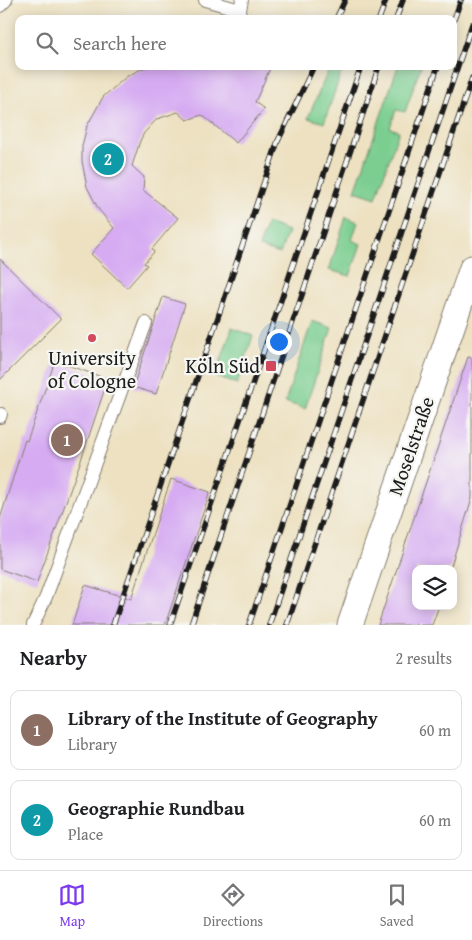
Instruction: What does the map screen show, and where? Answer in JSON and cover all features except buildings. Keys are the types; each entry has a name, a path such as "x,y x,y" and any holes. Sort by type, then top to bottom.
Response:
{"street":[{"name":"Moselstraße","path":"350,625 472,268"}],"lane":[{"path":"0,6 6,0"},
{"path":"206,0 240,10 242,0"},
{"path":"33,625 46,597 146,324"}],"green space":[{"path":"328,70 342,70 324,123 308,118"},
{"path":"397,70 420,70 405,112 396,110 390,128 399,131 376,198 355,191"},
{"path":"346,217 358,222 352,240 361,244 350,276 329,270"},
{"path":"267,223 288,231 280,254 259,247"},
{"path":"312,321 332,328 305,409 285,402"},
{"path":"232,328 253,336 237,384 215,377"}],"railway":[{"path":"338,15 345,0"},
{"path":"380,15 386,0"},
{"path":"397,15 403,0"},
{"path":"456,15 461,0"},
{"path":"457,68 472,24"},
{"path":"113,625 278,141 312,70"},
{"path":"170,625 360,70"},
{"path":"191,625 378,70"},
{"path":"249,625 437,70"},
{"path":"269,625 456,70"},
{"path":"287,625 472,78"}],"place":[{"name":"Geographie Rundbau","path":"108,159"},
{"name":"University of Cologne","path":"92,338"},
{"name":"Köln Süd","path":"271,366"},
{"name":"Library of the Institute of Geography","path":"67,440"}]}
